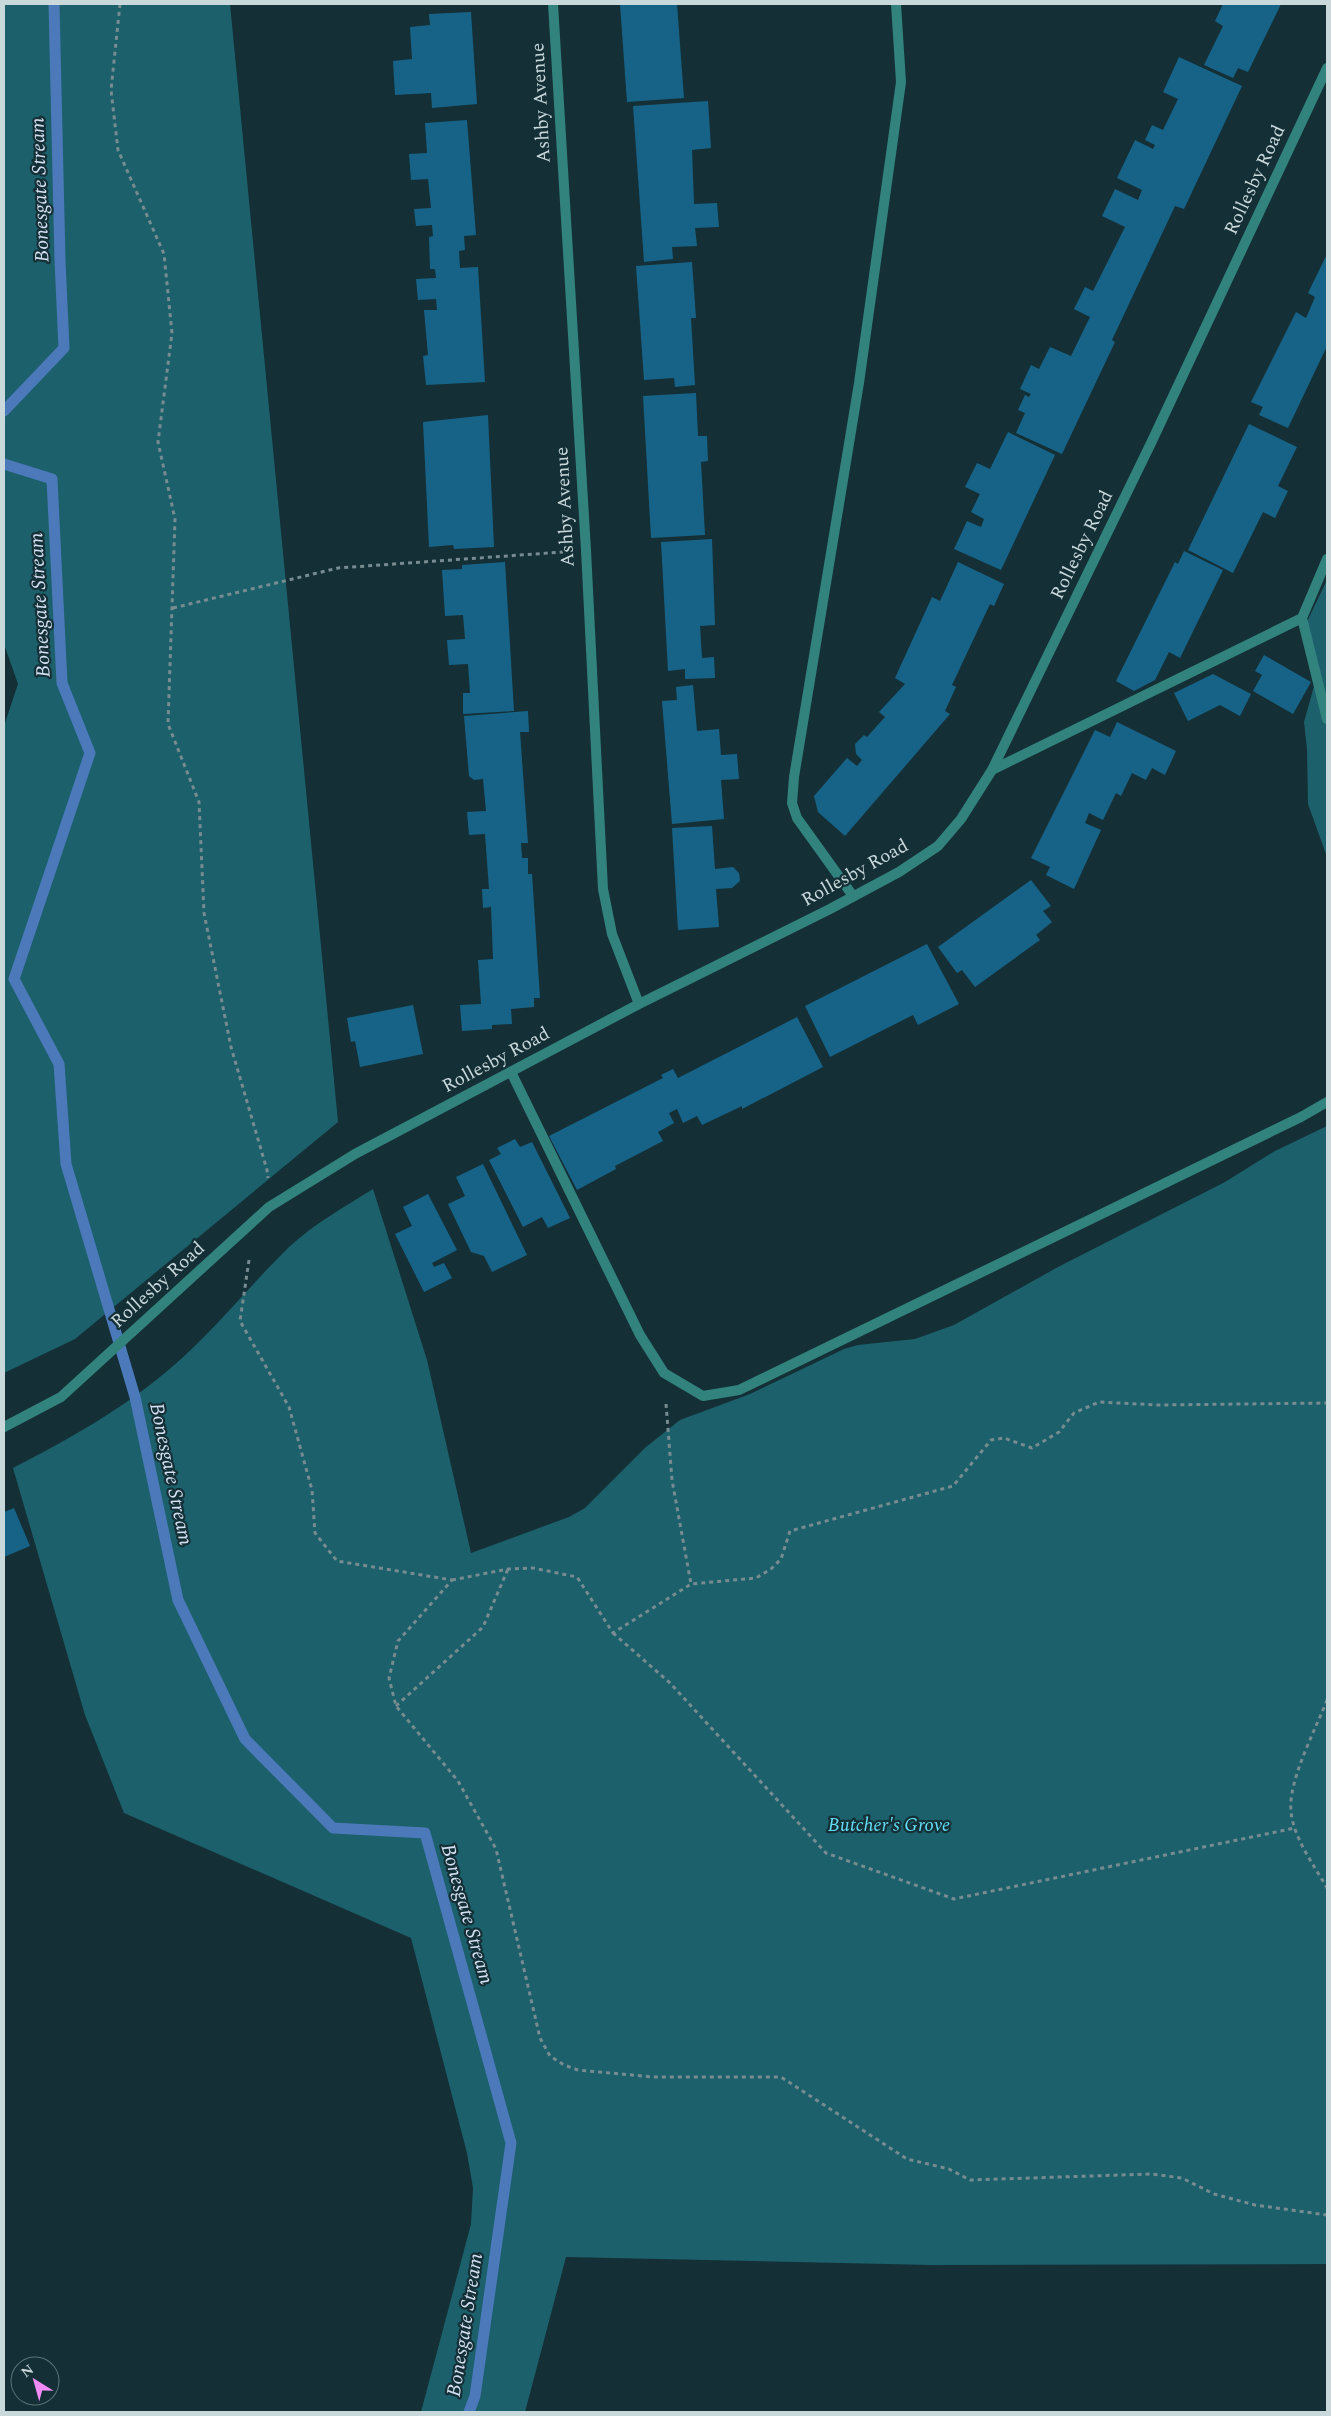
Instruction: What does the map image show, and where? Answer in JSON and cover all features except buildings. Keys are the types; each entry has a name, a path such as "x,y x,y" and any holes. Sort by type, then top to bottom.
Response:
{"street":[{"name":"Ashby Avenue","path":"553,4 586,550 603,889 612,934 639,1004"},
{"path":"853,896 797,818 792,803 794,777 859,383 902,82 896,4"},
{"name":"Rollesby Road","path":"4,1428 61,1397 269,1207 355,1154 639,1004 853,896 898,872 938,846 961,819 992,770 1156,432 1327,68"},
{"path":"1327,559 1302,618 1327,719"},
{"path":"992,770 1302,618"},
{"path":"511,1072 640,1335 664,1374 703,1396 739,1390 1292,1122 1327,1102"}],"path":[{"path":"120,4 111,90 118,150 164,254 172,332 158,442 175,519 168,724 199,802 204,913 231,1047 268,1170 269,1207"},
{"path":"173,608 338,568 586,550"},
{"path":"250,1258 247,1266 240,1321 289,1406 312,1490 315,1533 337,1561 452,1580 508,1569 533,1568 577,1577 613,1633 670,1683 826,1853 954,1899 1295,1828"},
{"path":"664,1374 672,1480 691,1584"},
{"path":"613,1633 691,1584 756,1578 771,1569 781,1559 790,1531 953,1486 991,1440 1004,1438 1032,1448 1059,1432 1074,1413 1099,1402 1158,1404 1327,1402"},
{"path":"396,1706 482,1627 508,1569"},
{"path":"452,1580 398,1641 389,1678 396,1706 458,1781 496,1849 540,2038 550,2056 564,2065 578,2070 653,2077 781,2077 907,2159 949,2169 970,2180 1151,2174 1182,2178 1214,2194 1255,2205 1327,2215"},
{"path":"1327,1700 1297,1777 1291,1812 1295,1828 1327,1888"}],"green space":[{"path":"4,4 230,4 338,1122 75,1339 4,1373 4,726 18,684 4,644"},
{"path":"1327,580 1327,857 1308,804 1307,749 1304,722 1314,686 1302,632"},
{"name":"Butcher's Grove","path":"1327,1126 1327,2264 932,2265 566,2257 525,2412 421,2412 471,2224 473,2188 467,2153 411,1938 124,1813 85,1715 13,1468 96,1422 136,1396 173,1366 203,1338 289,1247 319,1223 373,1189 427,1360 471,1553 569,1517 585,1508 646,1447 680,1420 750,1394 844,1349 858,1345 915,1339 954,1325 1058,1267 1225,1182 1275,1151"}],"waterway":[{"name":"Bonesgate Stream","path":"4,411 64,348 54,4"},
{"name":"Bonesgate Stream","path":"4,464 52,479 62,683 90,753 14,979 59,1064 66,1164 135,1397 178,1600 245,1739 333,1828 425,1833 511,2143 475,2396 469,2412"}]}
